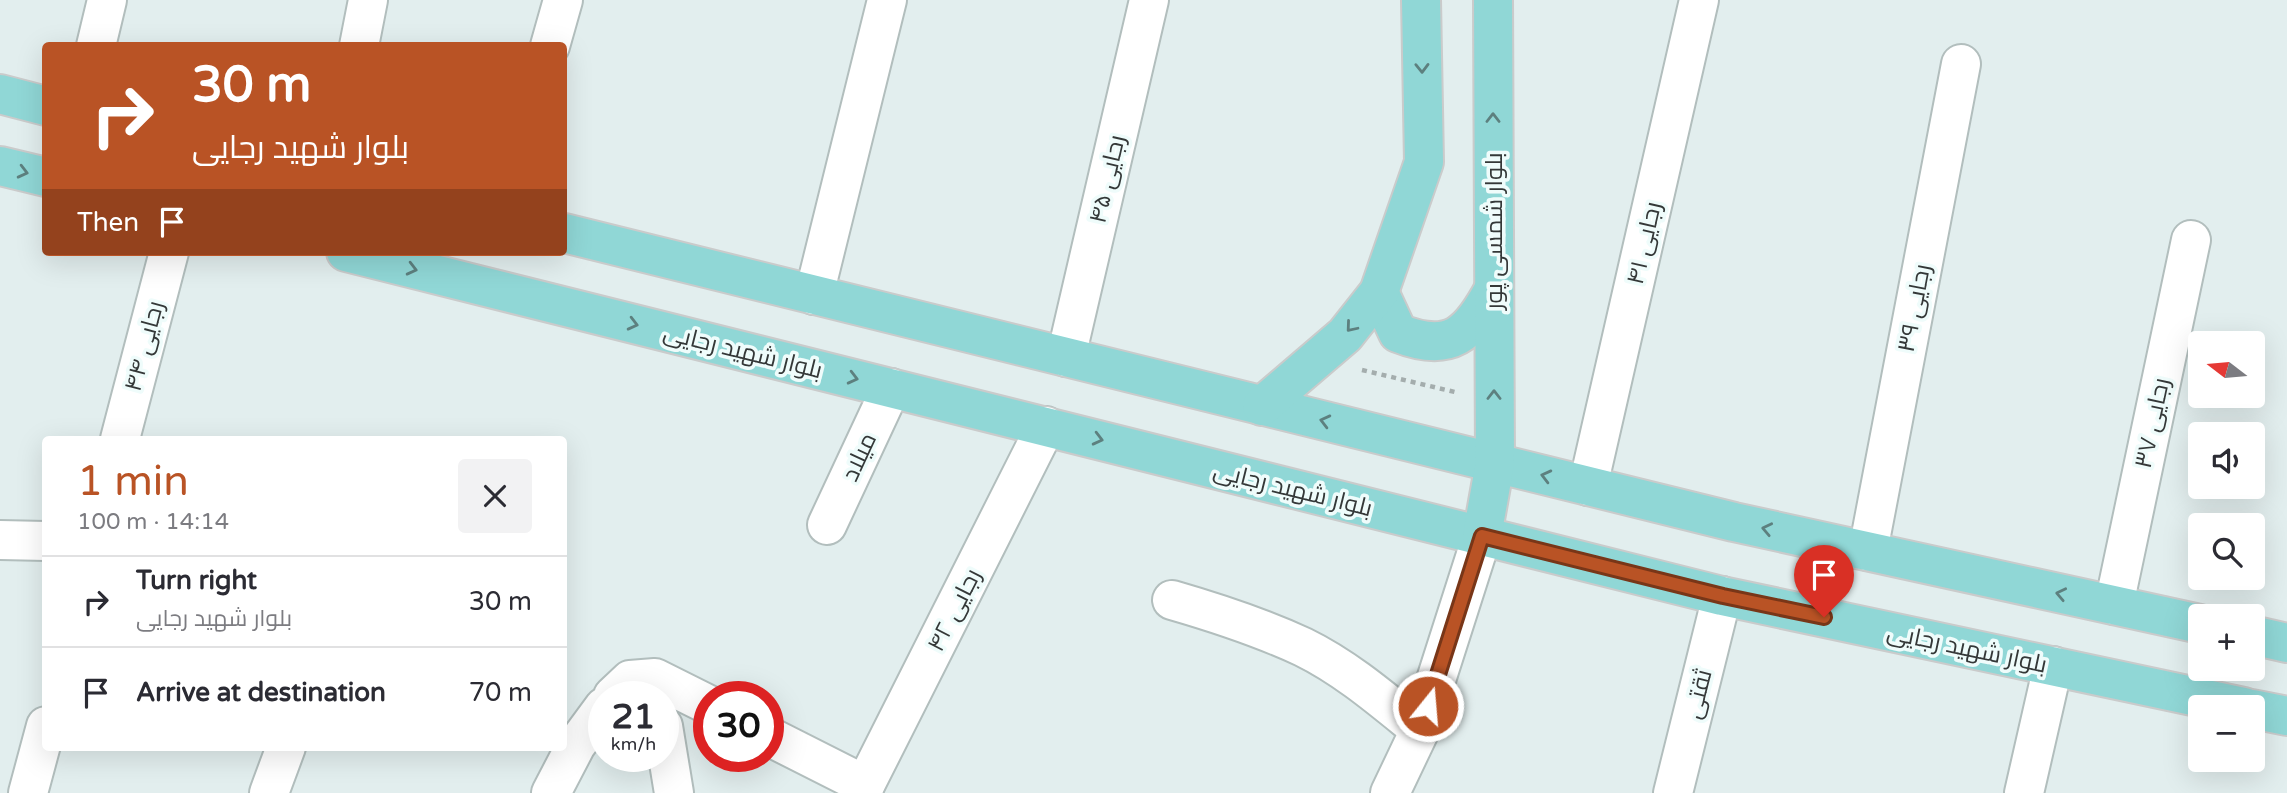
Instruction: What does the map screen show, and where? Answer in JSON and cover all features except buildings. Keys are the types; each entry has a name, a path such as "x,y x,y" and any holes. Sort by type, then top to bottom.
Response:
{"main road":[{"path":"1262,406 1345,335 1379,292 1424,162 1421,0"},
{"name":"بلوار شمسی پور","path":"1482,536 1494,463 1493,0"},
{"path":"0,94 42,105"},
{"path":"0,166 42,176"},
{"path":"567,234 1588,486 2188,621"},
{"name":"بلوار شهید رجایی","path":"362,256 1723,596 2188,695"},
{"path":"1379,292 1398,332 1420,341 1452,340 1477,321 1494,289"},
{"path":"2265,638 2287,643"},
{"path":"2265,712 2287,716"}],"street":[{"path":"97,42 107,0"},
{"path":"360,42 368,0"},
{"path":"551,42 563,0"},
{"path":"814,295 887,0"},
{"name":"رجایی ۴۵","path":"1066,358 1149,0"},
{"name":"رجایی ۴۱","path":"1588,486 1699,0"},
{"name":"رجایی ۳۹","path":"1868,551 1961,64"},
{"name":"رجایی ۳۷","path":"2114,605 2191,240"},
{"name":"رجایی ۴۴","path":"121,436 168,256"},
{"name":"میلاد","path":"827,525 891,388"},
{"name":"رجایی ۴۲","path":"863,789 1046,426"},
{"path":"1390,793 1420,730 1482,536"},
{"path":"0,540 42,541"},
{"name":"ثقتی","path":"1674,793 1723,596"},
{"path":"1172,600 1240,620 1305,648 1365,685 1420,730"},
{"path":"2024,793 2053,666"},
{"path":"551,793 576,745 588,729"},
{"path":"28,793 42,741"},
{"path":"784,745 863,789"},
{"path":"269,793 285,751"},
{"path":"671,772 674,793"}],"path":[{"path":"1317,359 1494,402"}],"route":[{"path":"1428,706 1482,536 1723,596 1824,617"}]}
